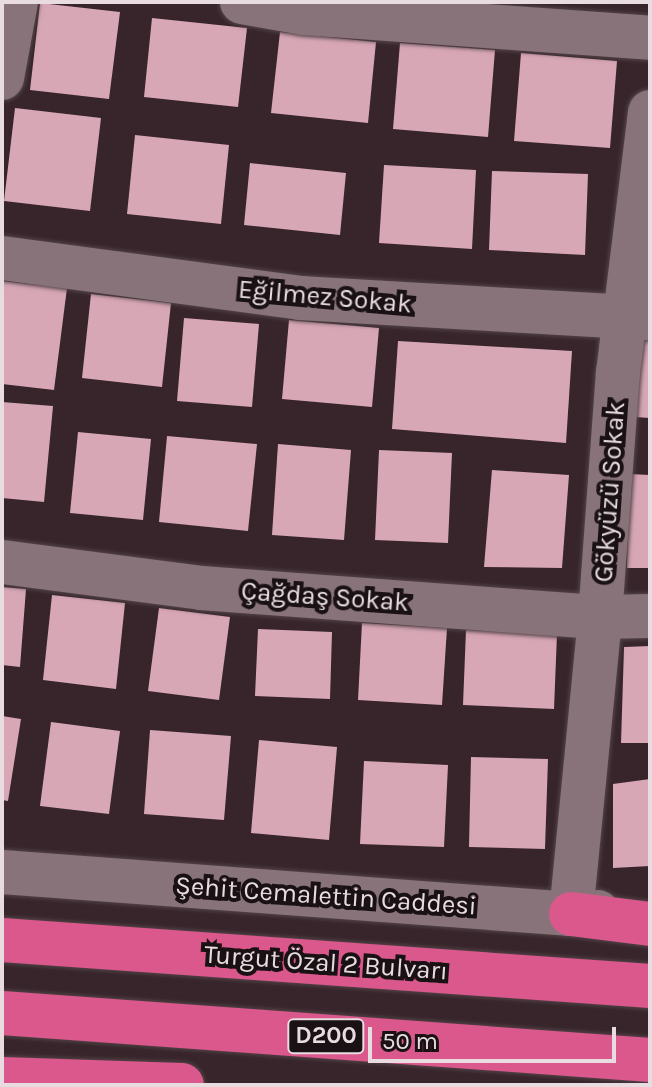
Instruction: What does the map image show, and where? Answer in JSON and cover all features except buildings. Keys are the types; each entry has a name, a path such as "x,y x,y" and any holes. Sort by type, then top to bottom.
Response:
{"highway":[{"path":"573,894 650,924"},
{"name":"Turgut Özal 2 Bulvarı","path":"2,940 650,986"},
{"name":"D200","path":"2,1013 650,1060"},
{"path":"2,1079 182,1085"}],"street":[{"path":"2,78 16,2"},
{"path":"242,2 304,13 650,38"},
{"name":"Gökyüzü Sokak","path":"573,894 600,617 638,318 650,112"},
{"name":"Eğilmez Sokak","path":"2,258 300,298 638,318"},
{"name":"Çağdaş Sokak","path":"2,562 201,588 600,617 650,616"},
{"name":"Şehit Cemalettin Caddesi","path":"2,872 573,894 650,908"}]}
